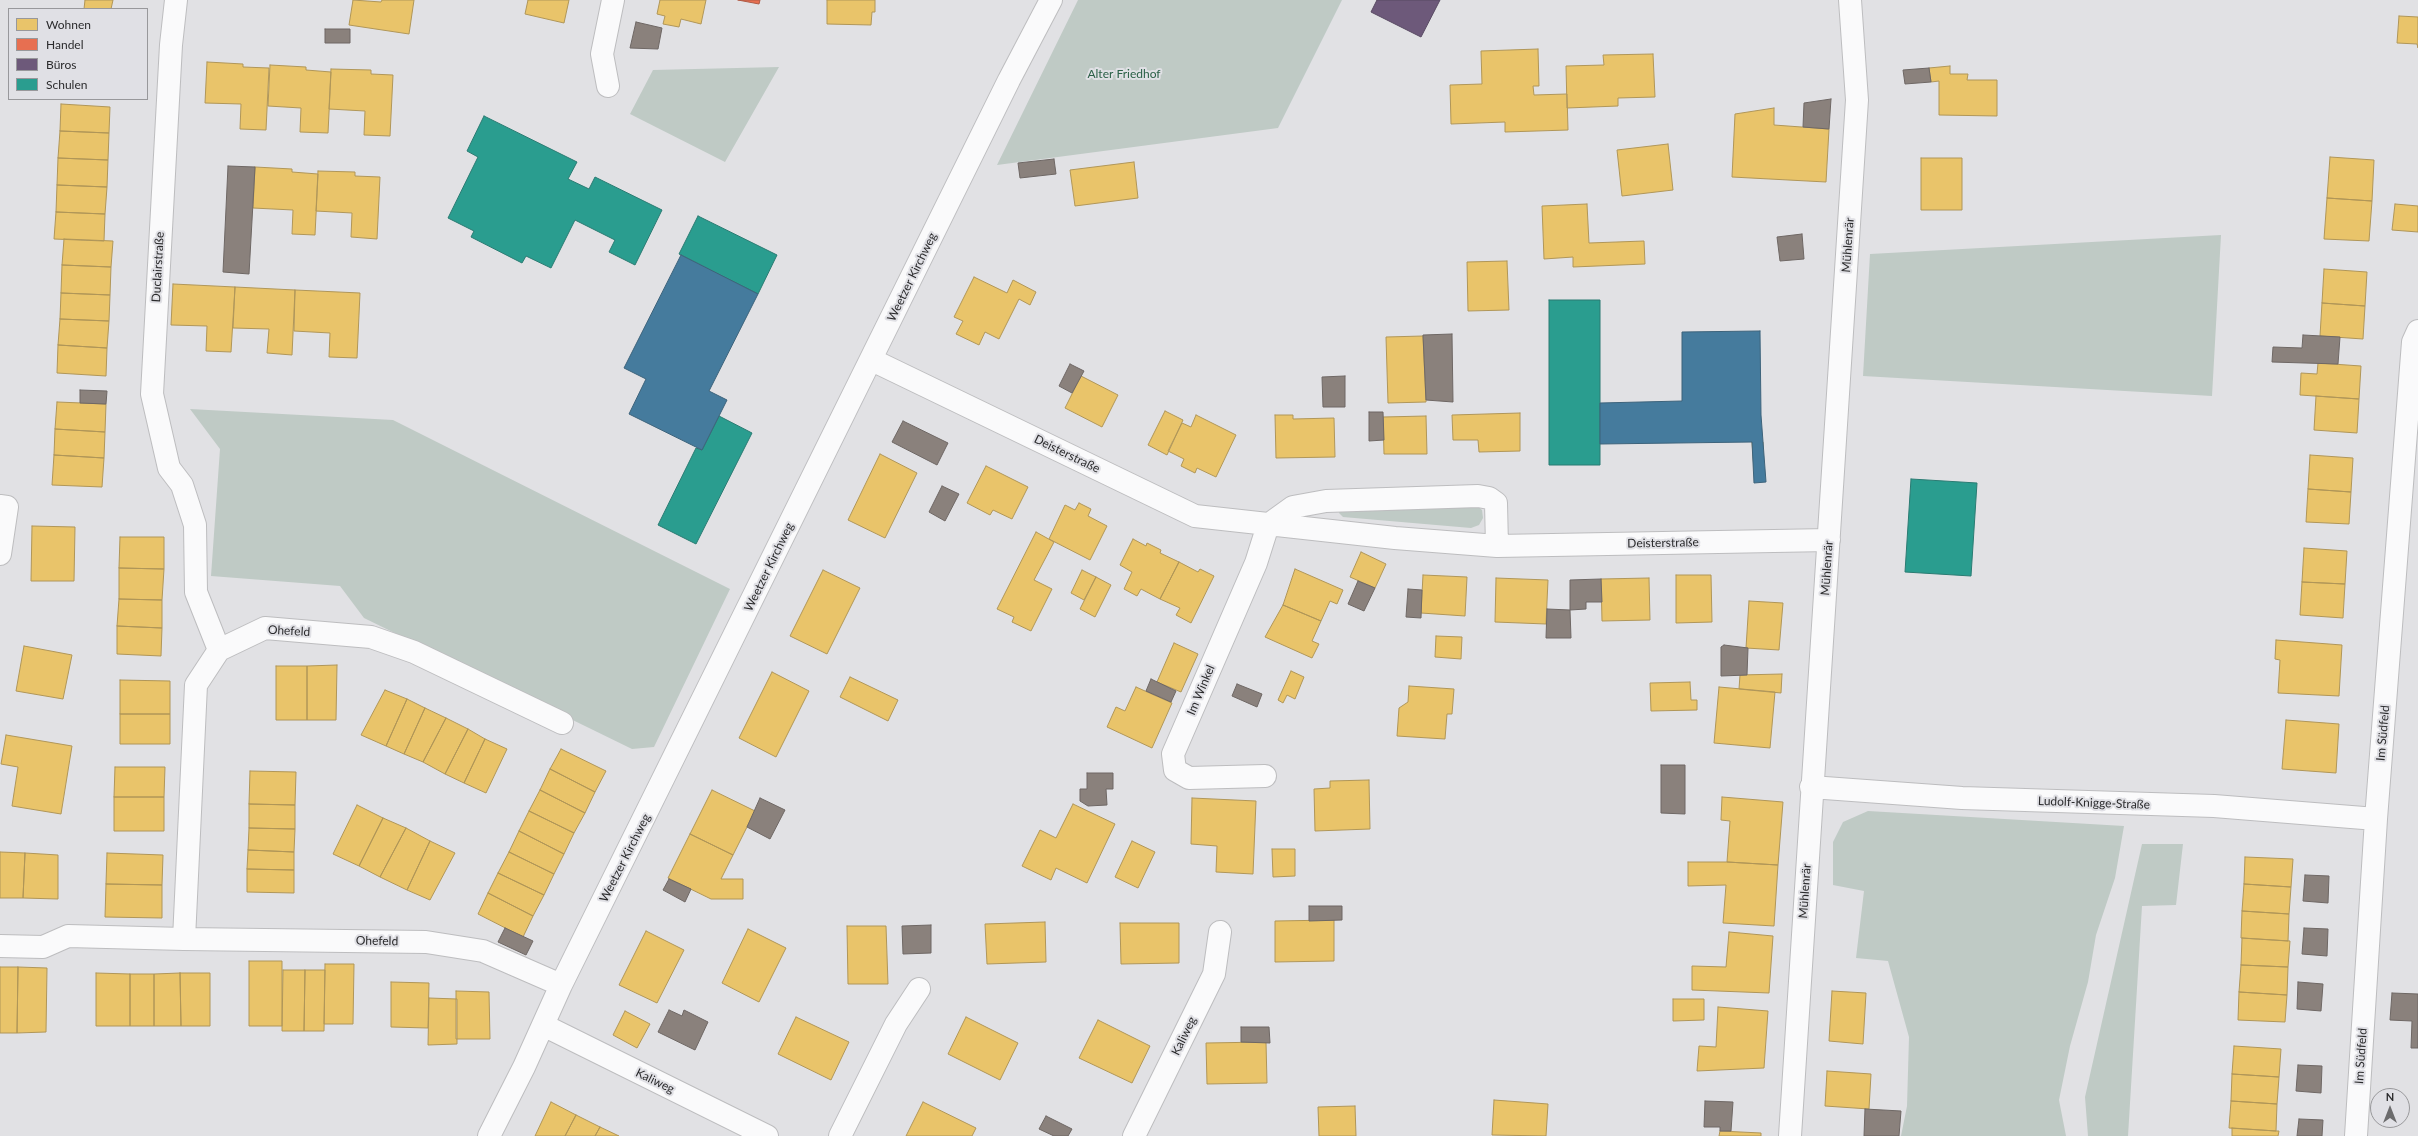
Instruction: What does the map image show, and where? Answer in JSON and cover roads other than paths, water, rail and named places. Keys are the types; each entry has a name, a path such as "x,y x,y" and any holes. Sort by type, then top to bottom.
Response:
{"street":[{"name":"Duclairstraße","path":"176,0 170,60 152,394 169,468 182,485 195,525 196,592 219,650"},
{"path":"608,86 602,54 613,0"},
{"name":"Weetzer Kirchweg","path":"489,1136 561,985 872,360 1002,94 1051,0"},
{"name":"Mühlenrär","path":"1790,1136 1857,100 1850,0"},
{"name":"Im Südfeld","path":"2356,1136 2376,819 2413,342 2418,331"},
{"name":"Deisterstraße","path":"872,360 1195,516 1268,525 1497,546 1829,540"},
{"path":"1268,525 1293,507 1326,501 1478,496 1489,498 1496,503 1497,546"},
{"path":"0,506 7,507 0,554"},
{"name":"Im Winkel","path":"1265,776 1189,778 1175,770 1173,754 1256,563 1268,525"},
{"name":"Ohefeld","path":"219,650 265,628 371,637 414,652 562,723"},
{"path":"184,939 196,685 219,650"},
{"name":"Ludolf-Knigge-Straße","path":"1812,787 1962,798 2214,806 2376,819"},
{"name":"Kaliweg","path":"1134,1136 1214,974 1220,932"},
{"name":"Ohefeld","path":"0,946 43,947 68,936 426,942 483,951 561,985"},
{"path":"840,1136 896,1024 919,989"},
{"name":"Kaliweg","path":"543,1025 767,1136"}],"park label":[{"name":"Alter Friedhof","path":"1124,74"}]}
